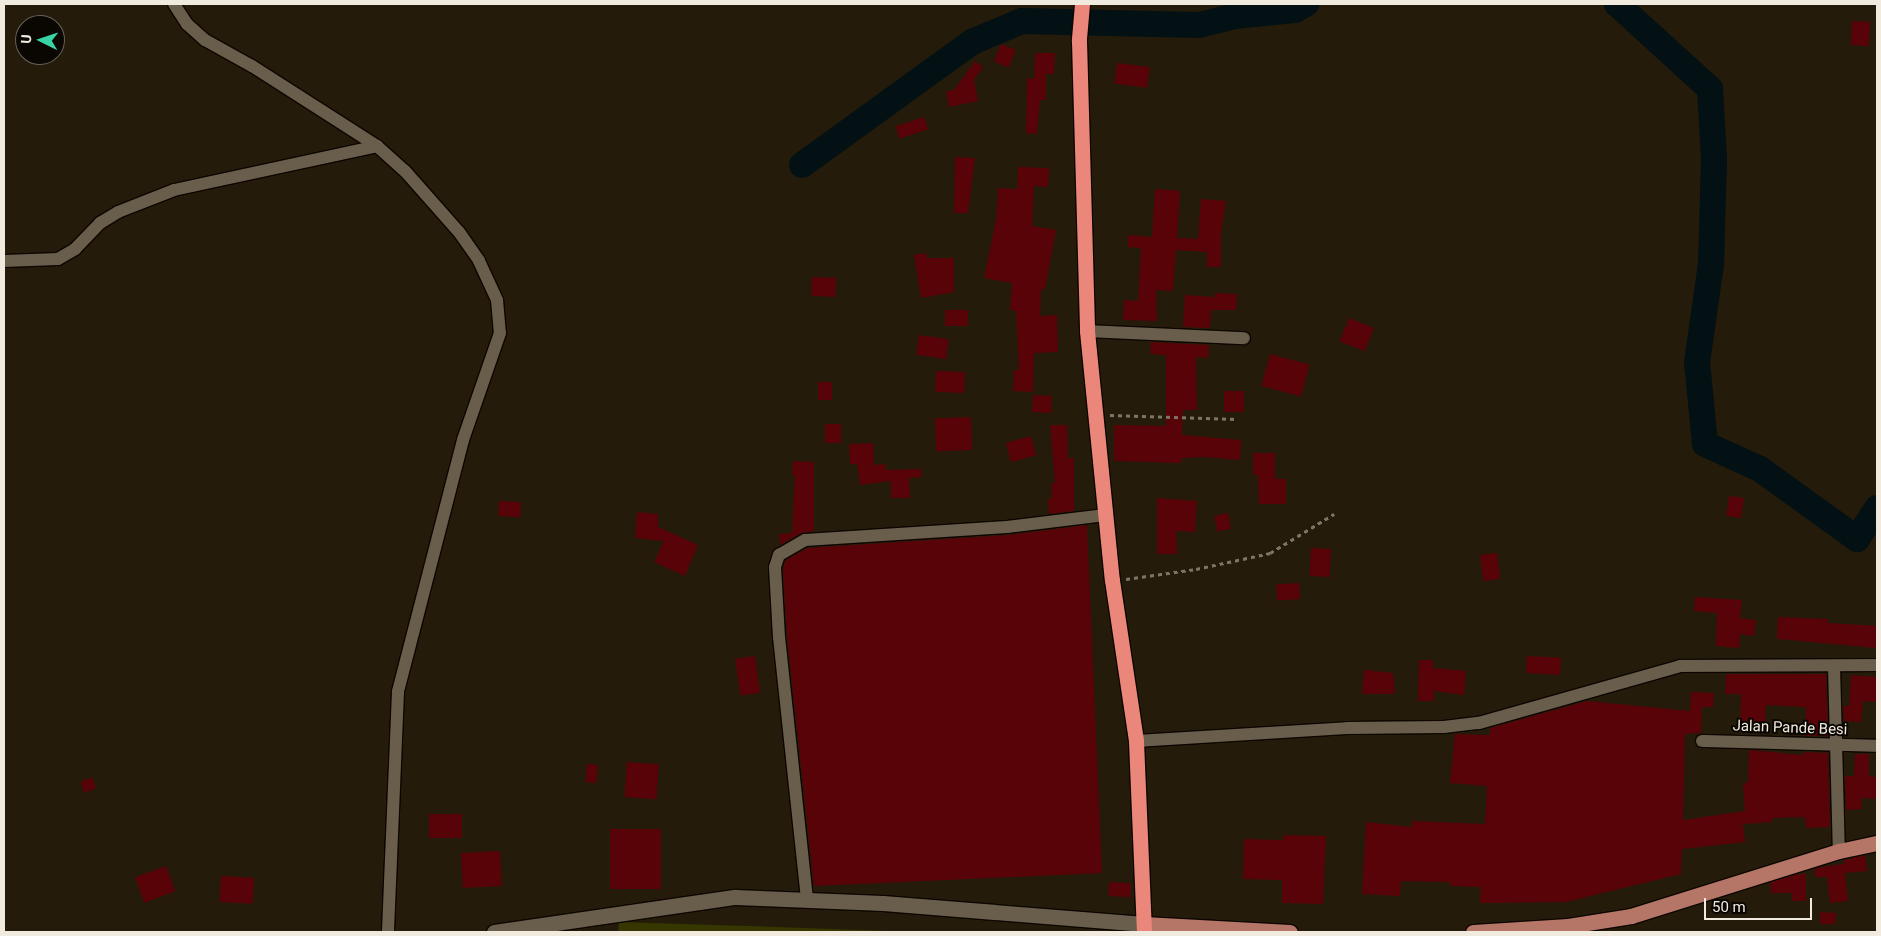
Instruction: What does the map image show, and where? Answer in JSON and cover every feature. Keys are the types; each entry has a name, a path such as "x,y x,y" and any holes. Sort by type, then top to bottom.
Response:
{"highway":[{"path":"1082,4 1079,41 1087,331 1112,580 1136,741 1144,928"}],"main road":[{"path":"1473,932 1568,926 1631,916 1839,851 1877,844"},
{"path":"1144,928 1290,932"}],"street":[{"path":"174,4 188,24 205,40 276,80 377,146 405,171 459,232 479,261 497,300 500,314 497,344 463,440 398,692 395,711 388,932"},
{"path":"4,261 58,259 75,249 100,223 118,212 174,190 377,146"},
{"path":"1087,331 1244,338"},
{"path":"807,899 779,637 775,573 779,555 805,540 1007,527 1105,515"},
{"path":"1136,741 1347,728 1444,727 1479,723 1650,672 1680,666 1877,665"},
{"path":"1834,666 1839,851"},
{"name":"Jalan Pande Besi","path":"1702,741 1877,746"},
{"path":"494,932 735,898 807,899 1144,928"}],"path":[{"path":"1094,414 1237,419"},
{"path":"1112,580 1196,569 1270,553 1334,514"}],"shaded area":[{"path":"619,922 750,926 917,932 618,932"}],"building":[{"path":"1852,21 1870,22 1869,46 1851,45"},
{"path":"1001,44 1016,50 1009,68 994,62"},
{"path":"1035,53 1055,53 1054,74 1046,74 1046,100 1040,100 1037,134 1026,133 1027,78 1034,79"},
{"path":"975,61 983,67 974,80 978,101 949,107 946,91 954,90"},
{"path":"1117,63 1150,67 1147,88 1114,84"},
{"path":"924,117 928,129 899,139 895,126"},
{"path":"955,157 975,158 968,213 954,213"},
{"path":"1018,167 1049,168 1048,187 1034,186 1032,226 1056,230 1045,289 1041,289 1040,316 1057,315 1058,352 1034,353 1033,392 1013,391 1014,370 1019,370 1016,311 1010,310 1012,283 984,278 996,220 998,188 1017,189"},
{"path":"1155,189 1180,191 1177,238 1198,239 1201,199 1226,201 1221,232 1221,267 1207,267 1207,252 1176,250 1173,291 1156,290 1157,321 1123,320 1124,300 1138,301 1141,248 1128,247 1128,235 1152,237"},
{"path":"926,253 927,258 954,258 954,292 921,298 914,255"},
{"path":"812,277 836,278 835,297 811,296"},
{"path":"1215,293 1237,294 1236,310 1211,310 1210,328 1183,327 1185,295 1215,297"},
{"path":"945,310 968,310 968,326 945,326"},
{"path":"1349,318 1374,328 1365,351 1340,341"},
{"path":"919,335 949,339 946,359 916,355"},
{"path":"1151,342 1209,345 1208,358 1196,357 1197,410 1183,410 1182,435 1241,440 1240,460 1205,457 1182,458 1181,463 1114,461 1114,425 1166,426 1166,355 1150,354"},
{"path":"1270,354 1310,365 1301,396 1261,386"},
{"path":"936,371 965,372 964,393 935,392"},
{"path":"818,382 832,382 832,400 818,400"},
{"path":"1224,391 1244,391 1244,412 1224,412"},
{"path":"1033,395 1052,396 1051,413 1032,412"},
{"path":"971,417 972,450 936,451 935,418"},
{"path":"825,424 841,424 841,443 825,443"},
{"path":"1050,425 1067,425 1068,458 1074,458 1074,511 1049,514 1048,499 1052,498 1051,484 1055,483"},
{"path":"1031,436 1036,455 1011,462 1006,443"},
{"path":"873,443 874,465 885,464 886,470 921,469 922,477 909,478 910,498 891,498 891,481 860,485 857,464 850,464 849,444"},
{"path":"1253,453 1275,453 1275,479 1286,479 1286,504 1259,504 1258,475 1253,475"},
{"path":"793,461 814,462 814,531 801,533 780,545 779,534 792,533 795,475 792,475"},
{"path":"1729,496 1744,498 1741,518 1726,516"},
{"path":"1157,498 1197,501 1195,532 1176,531 1177,554 1157,554"},
{"path":"499,501 521,502 520,517 498,516"},
{"path":"637,512 658,514 658,527 698,545 685,576 654,562 664,541 635,538"},
{"path":"1228,513 1231,529 1217,531 1214,516"},
{"path":"1087,525 1102,873 814,886 787,636 783,568 786,560 807,548 1008,535"},
{"path":"1311,548 1331,549 1330,577 1310,576"},
{"path":"1497,553 1500,579 1483,581 1480,555"},
{"path":"1299,583 1300,599 1277,601 1276,585"},
{"path":"1695,597 1742,600 1740,618 1756,620 1754,636 1740,634 1739,648 1716,646 1717,613 1694,611"},
{"path":"1778,617 1828,619 1828,623 1877,626 1877,648 1777,639"},
{"path":"755,656 760,693 740,695 735,659"},
{"path":"1527,656 1561,658 1560,675 1526,673"},
{"path":"1419,660 1433,660 1433,668 1466,671 1464,695 1434,691 1434,701 1418,701"},
{"path":"1364,670 1393,673 1395,694 1362,694"},
{"path":"1726,674 1826,674 1828,736 1805,736 1806,707 1766,705 1765,724 1740,723 1741,694 1725,694"},
{"path":"1851,675 1877,677 1877,702 1863,701 1861,722 1844,721 1843,706 1849,706"},
{"path":"1691,692 1714,693 1713,707 1702,707 1701,733 1685,734 1683,820 1745,811 1743,783 1748,783 1749,750 1804,755 1804,752 1828,753 1830,827 1806,828 1805,817 1772,818 1772,822 1743,824 1745,842 1682,849 1681,874 1566,902 1480,903 1481,887 1450,886 1450,882 1401,881 1400,896 1362,894 1366,822 1412,827 1412,821 1485,824 1487,786 1450,783 1455,734 1490,735 1490,728 1587,701 1690,711"},
{"path":"1855,754 1869,754 1869,776 1877,777 1877,799 1861,798 1862,809 1846,810 1845,776 1854,776"},
{"path":"627,762 659,764 656,799 625,797"},
{"path":"587,764 598,765 596,783 585,782"},
{"path":"92,777 96,788 84,793 81,782"},
{"path":"429,814 462,814 462,838 429,838"},
{"path":"610,829 661,829 661,889 610,889"},
{"path":"1284,835 1326,836 1323,904 1282,903 1282,880 1243,879 1244,839 1283,840"},
{"path":"500,851 502,886 463,888 461,853"},
{"path":"1865,855 1867,871 1845,873 1848,901 1830,903 1827,877 1815,877 1815,868 1844,864 1844,860"},
{"path":"166,866 175,891 144,903 135,877"},
{"path":"1797,874 1806,874 1806,901 1792,901 1792,893 1771,893 1770,882"},
{"path":"221,876 254,878 253,904 220,902"},
{"path":"1109,882 1131,883 1130,897 1108,896"},
{"path":"1820,912 1836,913 1835,924 1820,924"}],"waterway":[{"path":"802,165 972,42 1022,21 1199,25 1235,16 1295,10 1306,4"},
{"path":"1617,4 1710,89 1714,158 1711,264 1697,362 1705,444 1760,469 1857,539 1877,508"}]}
